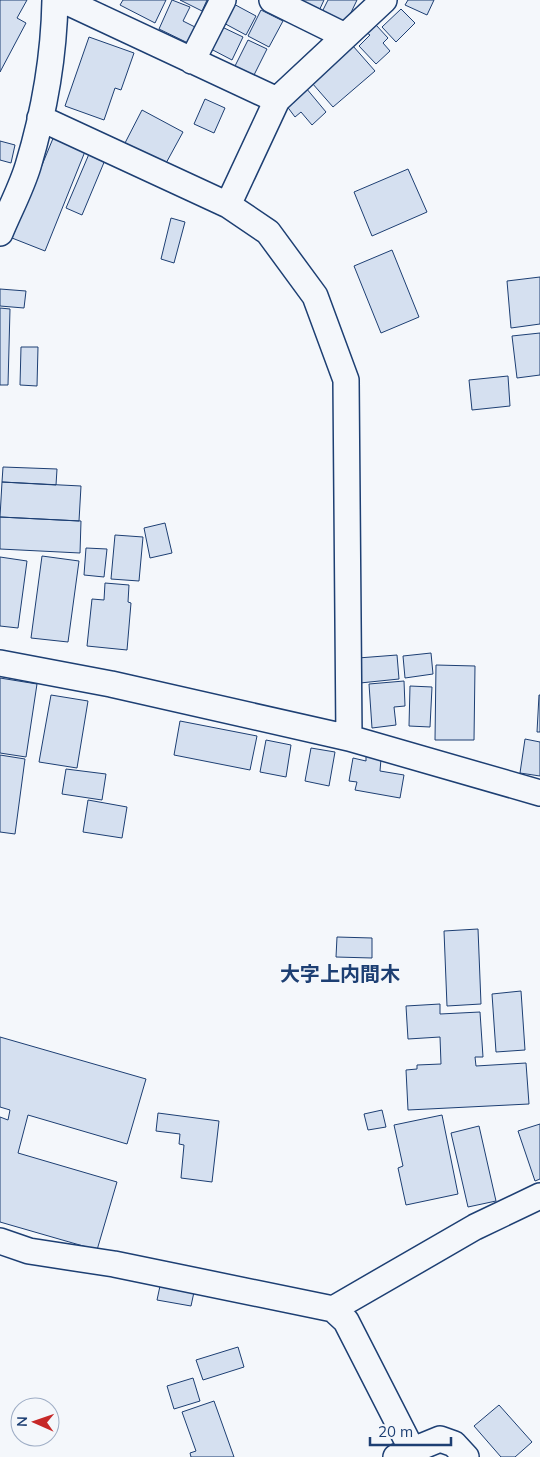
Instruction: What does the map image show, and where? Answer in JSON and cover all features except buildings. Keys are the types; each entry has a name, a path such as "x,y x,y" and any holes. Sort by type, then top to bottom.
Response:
{"street":[{"path":"0,233 28,167 40,118 54,33 55,0"},
{"path":"63,0 277,100"},
{"path":"192,61 223,0"},
{"path":"272,0 346,36"},
{"path":"228,204 277,100 384,0"},
{"path":"40,118 228,204 268,232 315,296 346,380 350,738"},
{"path":"0,664 111,684 350,738 540,793"},
{"path":"333,1309 474,1228 540,1196"},
{"path":"0,1241 29,1251 114,1264 333,1309 346,1321 404,1454 440,1439 454,1444 466,1457"}],"district":[{"name":"大字上内間木","path":"340,973"}]}
